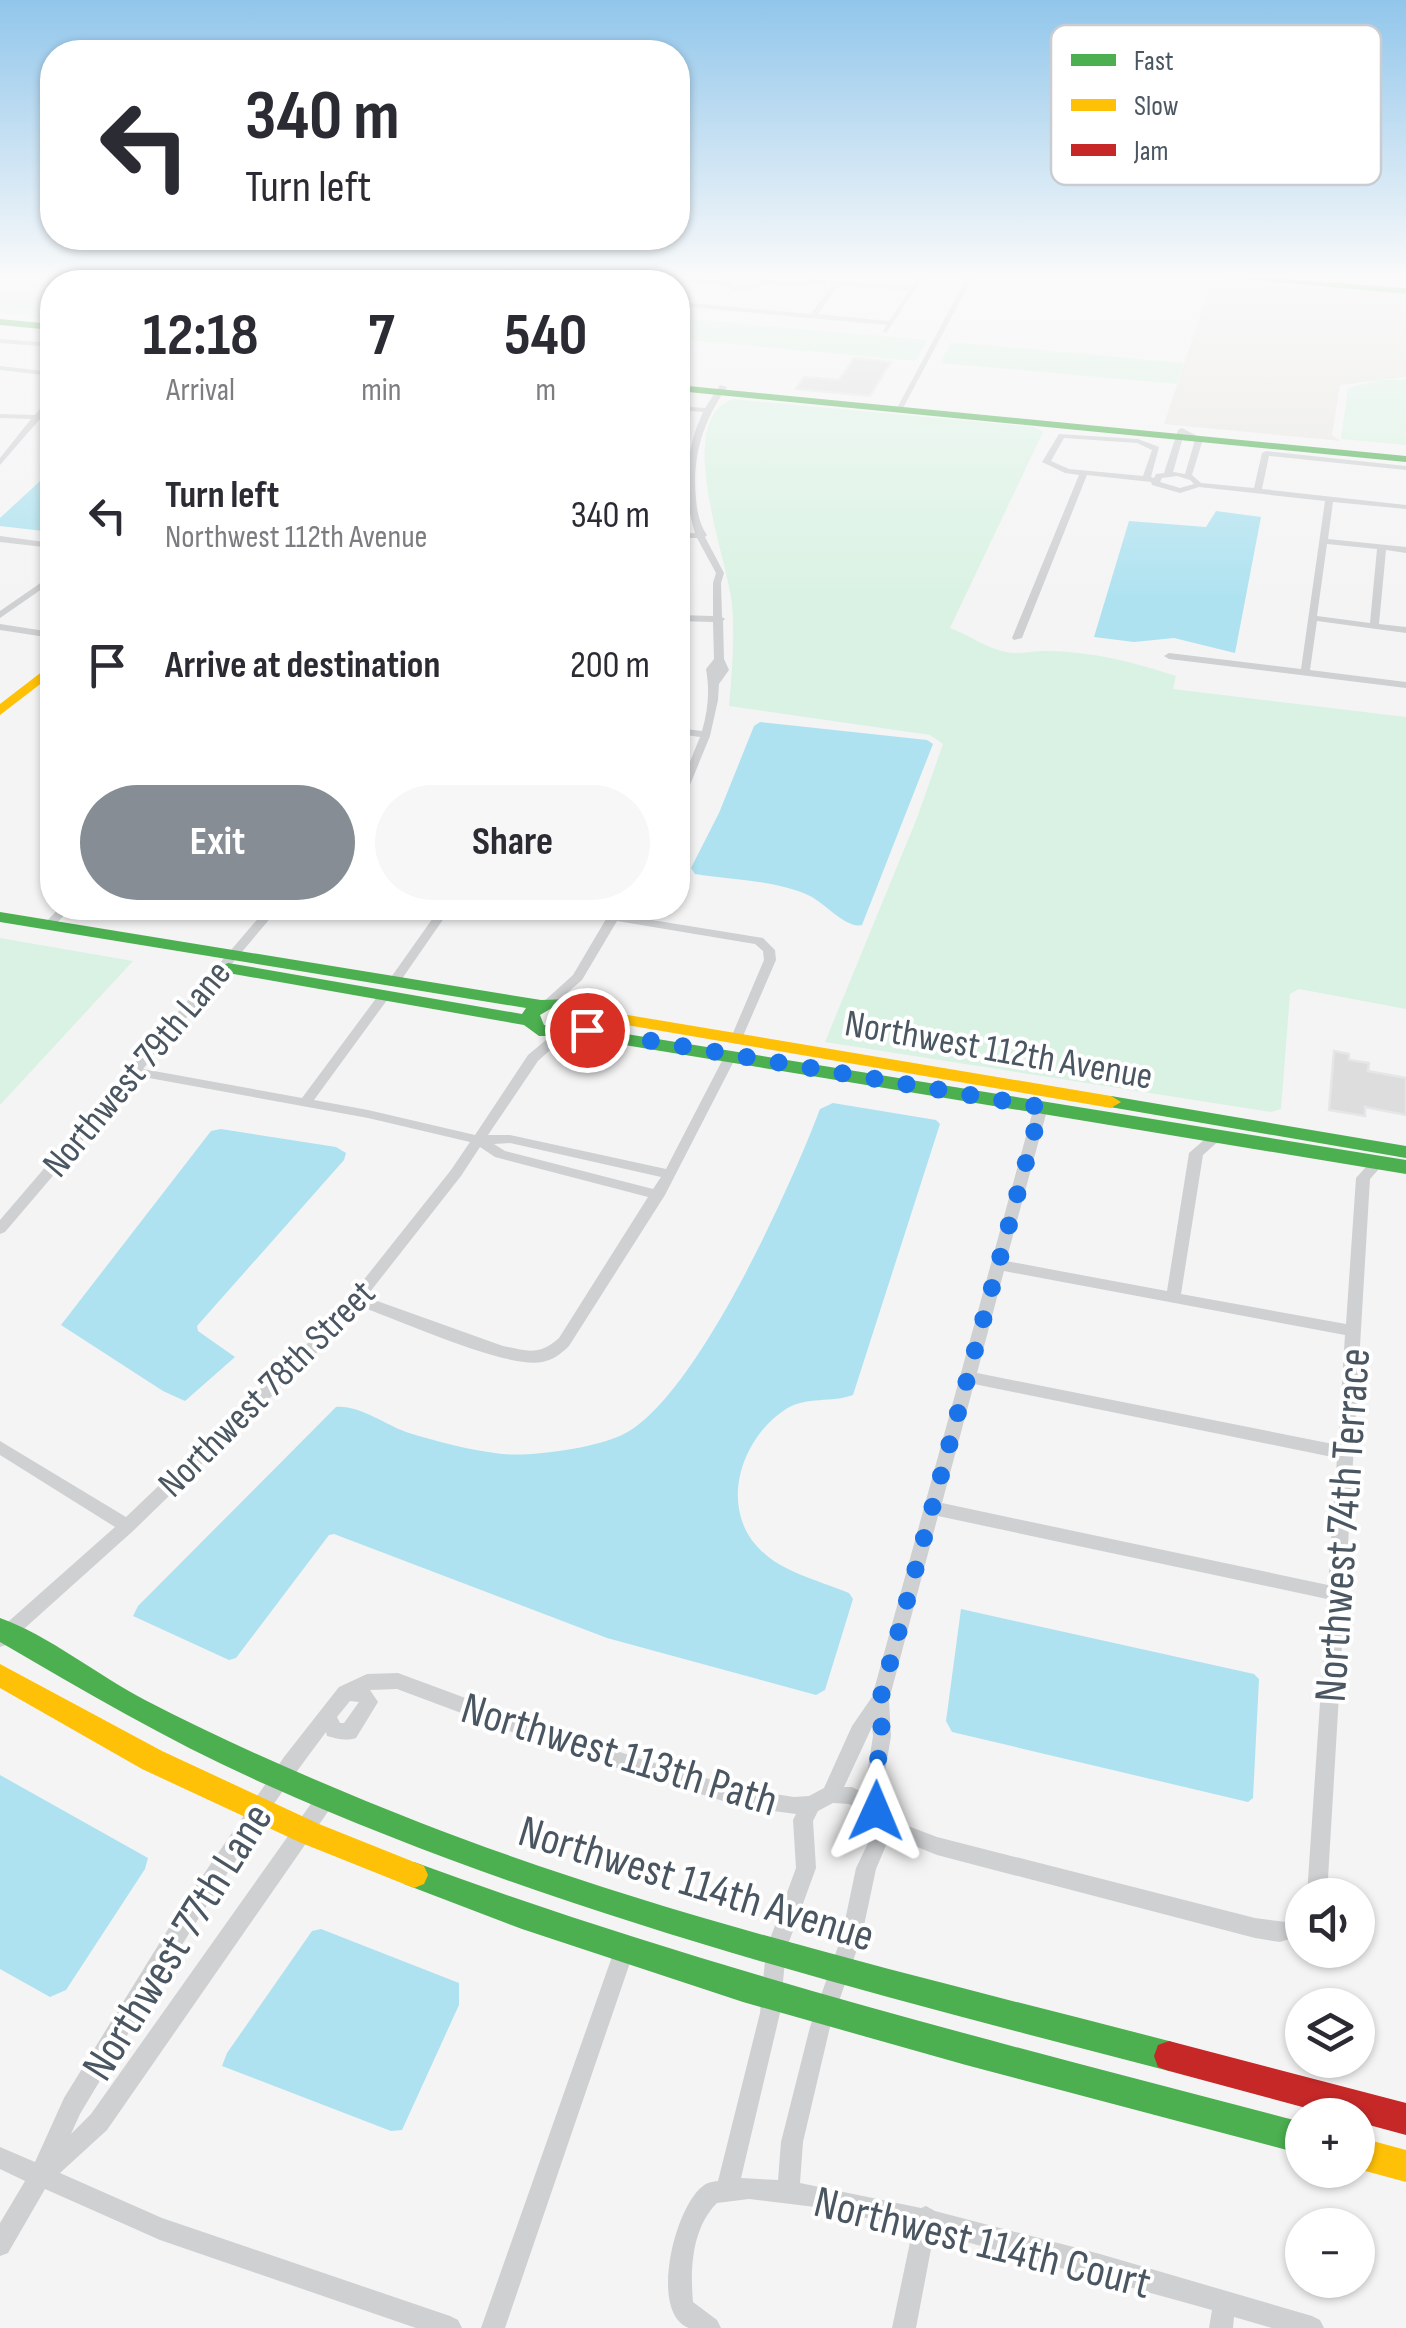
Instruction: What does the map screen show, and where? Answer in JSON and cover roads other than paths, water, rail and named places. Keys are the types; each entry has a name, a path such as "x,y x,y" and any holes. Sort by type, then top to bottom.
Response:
{"street":[{"path":"900,407 913,384"},
{"path":"690,386 1406,455"},
{"path":"690,770 704,734 716,682 724,670 719,659 717,583 708,572 712,564 692,496 690,464 706,410 721,389"},
{"path":"690,409 706,410"},
{"path":"0,463 40,414"},
{"path":"0,416 37,418"},
{"path":"1168,474 1187,435"},
{"path":"1187,435 1191,465 1188,476"},
{"path":"1150,480 1156,449 1152,445 1062,436 1046,462 1084,472 1150,480 1168,474 1188,476 1199,485 1406,508"},
{"path":"1258,492 1266,453 1406,468"},
{"path":"1172,463 1191,465"},
{"path":"1018,638 1084,472"},
{"path":"1150,480 1173,490 1192,490 1199,485"},
{"path":"1304,673 1329,499"},
{"path":"690,536 703,535"},
{"path":"0,539 40,544"},
{"path":"1323,541 1406,550"},
{"path":"1374,626 1382,547"},
{"path":"1,623 40,589"},
{"path":"690,618 720,619"},
{"path":"1312,618 1406,630"},
{"path":"1,623 40,635"},
{"path":"1170,656 1406,685"},
{"path":"0,700 40,667"},
{"path":"0,711 40,678"},
{"path":"690,732 704,734"},
{"path":"0,917 53,930 538,1014 566,1003 573,1021"},
{"path":"53,930 58,920"},
{"name":"Northwest 79th Lane","path":"0,1229 263,920"},
{"path":"306,1102 437,920"},
{"path":"533,1058 538,1014 578,976 612,920"},
{"path":"358,1300 512,1354 539,1358 564,1342 670,1174 734,1047 770,960 769,950 742,936 659,920"},
{"path":"0,927 53,930"},
{"path":"573,1021 578,976"},
{"path":"538,1014 546,1032 573,1021"},
{"name":"Northwest 112th Avenue","path":"573,1021 1025,1088 1406,1152"},
{"name":"Northwest 78th Street","path":"2,1634 127,1526 290,1374 358,1300 479,1140 533,1058 573,1021"},
{"name":"Northwest 112th Avenue","path":"734,1047 1038,1118 1216,1137 1406,1167"},
{"path":"134,1071 306,1102 479,1140 510,1139 670,1174"},
{"path":"709,2328 682,2308 678,2282 691,2225 712,2193 727,2188 773,1994 776,1950 806,1868 802,1826 812,1805 831,1794 880,1700 1038,1118 1025,1088"},
{"path":"1173,1297 1196,1153 1216,1137"},
{"path":"479,1140 500,1154 658,1195"},
{"name":"Northwest 74th Terrace","path":"1318,1878 1363,1180 1378,1162"},
{"path":"998,1265 1353,1330"},
{"path":"968,1377 1345,1452"},
{"path":"0,1448 127,1526"},
{"path":"932,1508 1336,1594"},
{"name":"Northwest 114th Avenue","path":"2,1634 152,1715 281,1777 526,1875 647,1915 1406,2119"},
{"name":"Northwest 114th Avenue","path":"0,1675 160,1766 303,1833 435,1887 624,1951 1285,2133"},
{"name":"Northwest 113th Path","path":"345,1693 382,1680 398,1681 575,1748 768,1803 812,1805"},
{"path":"327,1714 334,1730 349,1732 356,1727 369,1702 362,1693 345,1693"},
{"name":"Northwest 77th Lane","path":"0,2245 40,2177 72,2106 193,1907 281,1777 345,1693"},
{"path":"788,2192 792,2142 826,2008 842,1968 866,1868 881,1838 873,1790 882,1736 880,1700"},
{"name":"Northwest 113th Path","path":"831,1794 852,1796 878,1815 937,1846 1255,1928 1285,1932"},
{"name":"Northwest 77th Lane","path":"40,2177 99,2122 327,1797"},
{"path":"493,2328 624,1951"},
{"path":"0,2158 160,2229 450,2328"},
{"path":"1375,2158 1406,2166"},
{"name":"Northwest 114th Court","path":"727,2188 788,2192 926,2217 1312,2328"},
{"path":"904,2328 926,2217"},
{"path":"1221,2328 1224,2302"}],"water":[{"path":"40,481 40,531 0,526 0,518"},
{"path":"1216,511 1261,517 1235,653 1174,638 1134,642 1094,637 1129,521 1206,527"},
{"path":"760,722 927,740 933,744 862,925 849,923 797,891 695,874 691,868 719,813 754,726"},
{"path":"833,1103 936,1120 940,1124 853,1395 802,1402 786,1409 756,1439 740,1478 741,1519 750,1538 774,1561 849,1593 853,1599 825,1690 816,1695 607,1638 334,1534 329,1535 236,1658 229,1660 133,1616 138,1606 336,1407 354,1409 406,1432 502,1454 563,1450 622,1435 650,1414 680,1381 709,1337 764,1237 820,1109"},
{"path":"221,1129 336,1147 346,1153 344,1160 197,1326 198,1331 235,1357 185,1401 61,1325 211,1131"},
{"path":"961,1609 1254,1674 1259,1679 1253,1798 1248,1802 952,1732 946,1721"},
{"path":"0,1775 148,1858 145,1869 66,1990 50,1997 0,1969"},
{"path":"321,1929 459,1983 459,2005 402,2130 391,2131 222,2066 227,2053 312,1931"}]}
